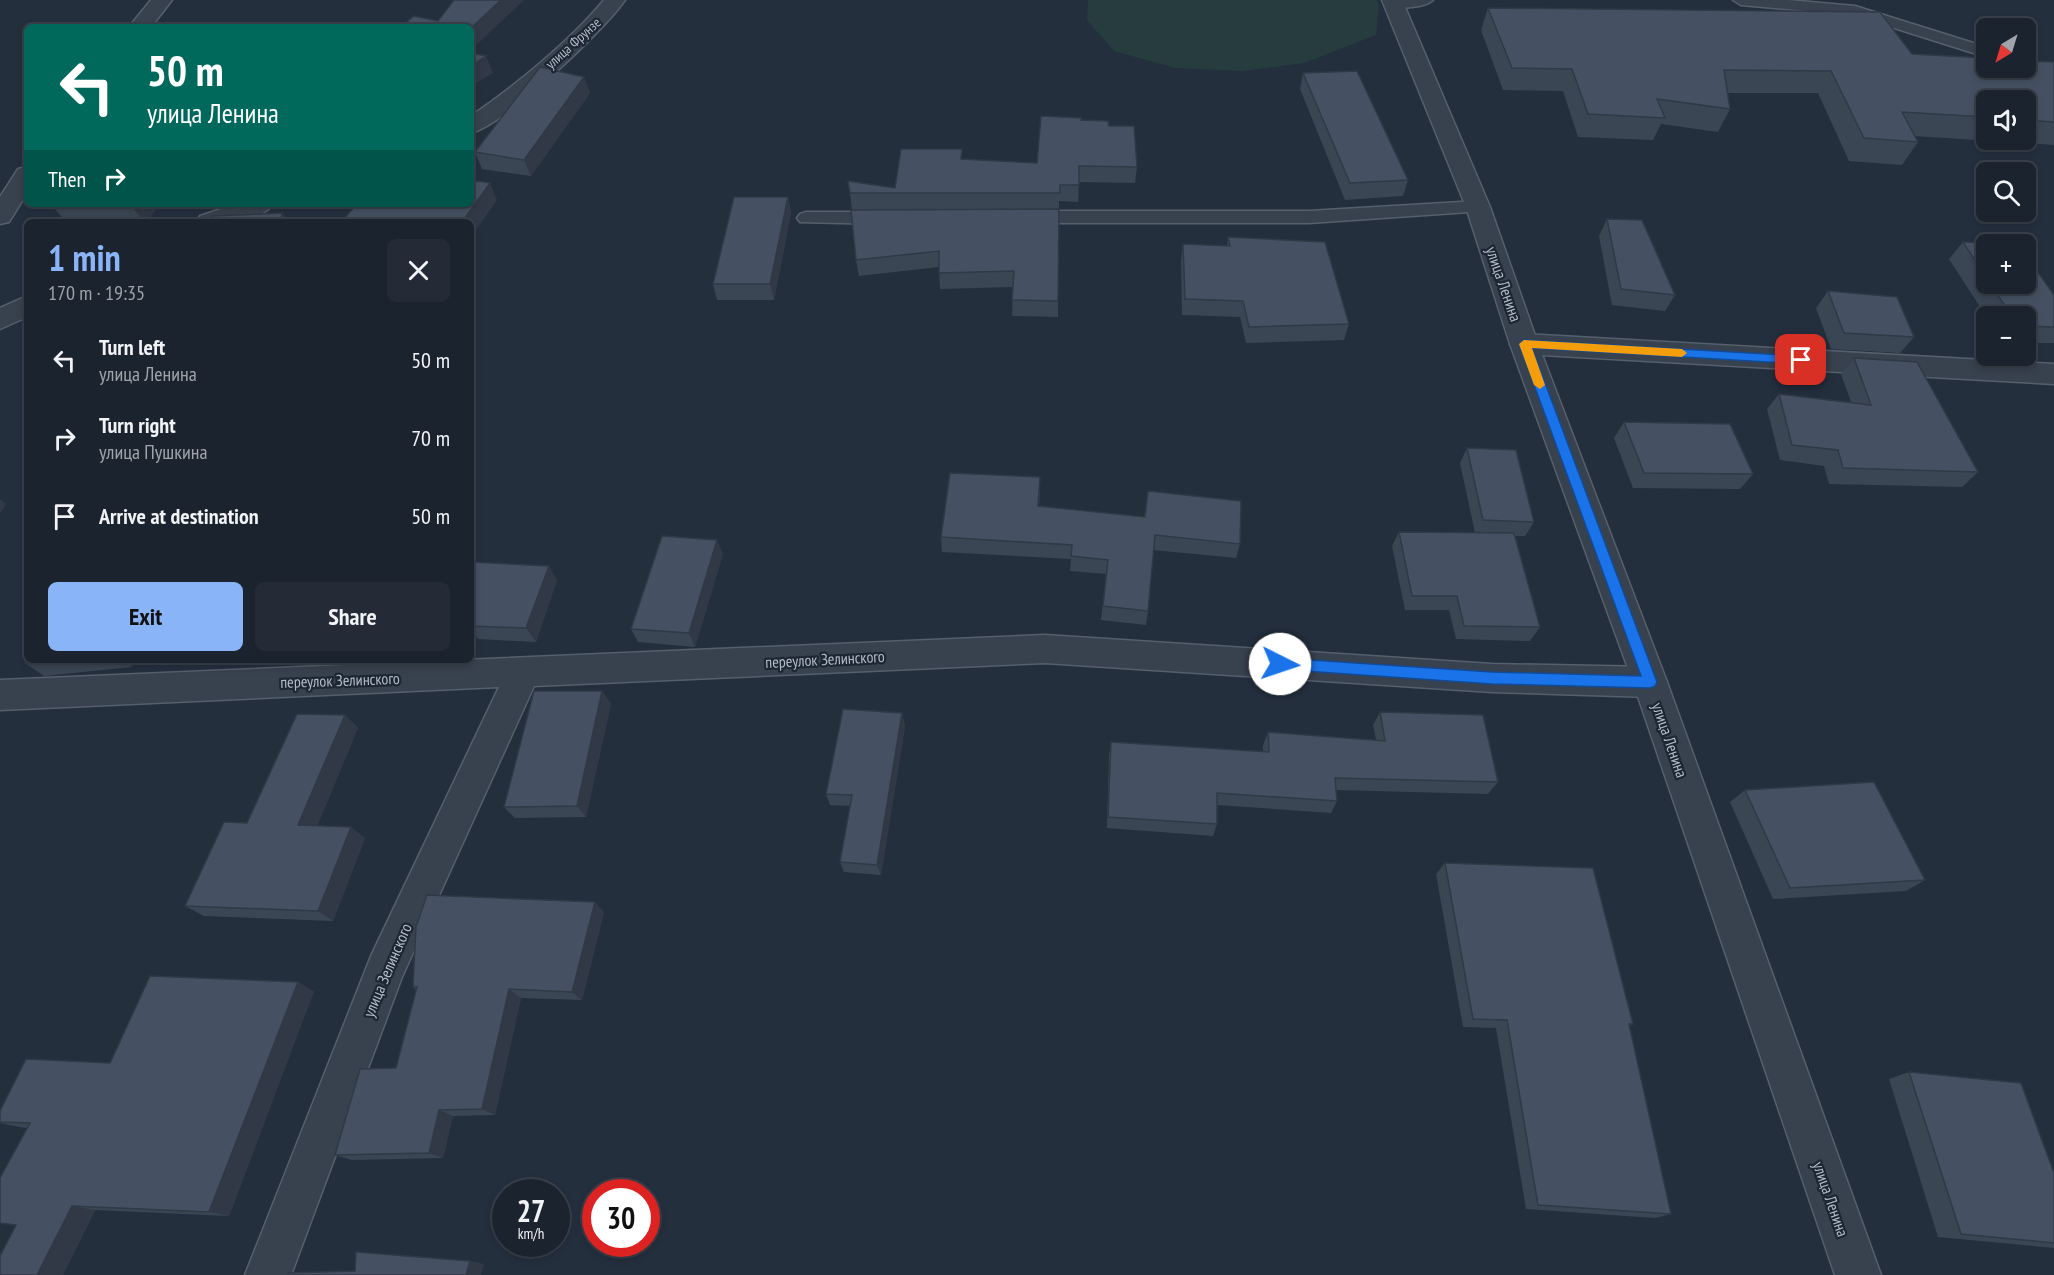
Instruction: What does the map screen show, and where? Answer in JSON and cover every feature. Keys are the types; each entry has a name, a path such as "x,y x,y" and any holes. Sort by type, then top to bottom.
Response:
{"street":[{"path":"142,24 162,0"},
{"name":"улица Фрунзе","path":"474,124 497,109 609,7 632,0"},
{"name":"улица Ленина","path":"1404,1 1478,207 1524,344 1650,682 1858,1275"},
{"path":"0,216 24,179"},
{"path":"218,219 252,207"},
{"path":"0,320 24,307"},
{"path":"1524,344 2054,374"},
{"name":"переулок Зелинского","path":"0,695 1045,649 1492,678 1650,682"},
{"name":"улица Зелинского","path":"268,1275 385,970 523,672"}],"lane":[{"path":"1741,0 1856,11 1976,49"},
{"path":"1010,217 1310,216 1478,207"},
{"path":"806,218 902,218"}],"green space":[{"path":"1088,0 1377,0 1379,5 1376,35 1304,63 1242,71 1175,68 1114,51 1087,20"}],"building":[{"path":"454,0 501,0 474,25 405,24 414,16 438,21"},
{"path":"1488,8 1880,12 1912,54 1976,57 1976,78 2036,78 2036,61 2054,62 2054,122 2036,121 2036,90 1976,90 1976,116 1902,112 1918,142 1864,138 1831,71 1724,70 1730,109 1657,99 1665,118 1588,114 1572,69 1512,68"},
{"path":"474,54 486,56 474,64"},
{"path":"540,67 584,77 524,160 475,152"},
{"path":"1357,71 1408,180 1350,183 1303,73"},
{"path":"1041,116 1108,121 1109,126 1134,126 1137,167 1079,166 1079,185 1060,185 1060,193 850,193 848,181 895,188 901,149 962,149 961,159 1037,163"},
{"path":"474,180 490,183 474,205"},
{"path":"734,197 788,197 770,284 713,284"},
{"path":"354,207 473,207 464,219 344,219"},
{"path":"1059,209 1058,301 1012,300 1014,271 939,273 939,251 856,260 851,210"},
{"path":"283,213 280,219 210,219 212,216"},
{"path":"1607,219 1642,220 1675,295 1621,289"},
{"path":"1228,237 1325,242 1349,324 1249,327 1243,301 1185,299 1183,244 1230,246"},
{"path":"1963,242 1976,242 1976,262"},
{"path":"2036,270 2054,295 2054,327 2036,326 2036,306 2005,306 1997,294 2036,294"},
{"path":"1828,291 1897,297 1914,337 1844,333"},
{"path":"1854,358 1917,362 1978,472 1843,468 1838,450 1792,445 1779,394 1871,405"},
{"path":"1624,422 1730,424 1753,474 1644,473"},
{"path":"1467,448 1516,450 1534,522 1483,520"},
{"path":"950,473 1040,477 1038,506 1145,517 1148,491 1241,501 1240,544 1155,535 1148,611 1103,606 1108,560 1071,556 1072,545 941,537"},
{"path":"1399,532 1514,533 1540,627 1464,626 1457,596 1412,596"},
{"path":"662,536 717,540 689,633 631,629"},
{"path":"474,562 549,566 526,628 474,626"},
{"path":"534,691 602,691 577,806 504,807"},
{"path":"843,709 902,713 877,865 840,862 852,795 826,794"},
{"path":"1380,712 1483,715 1498,782 1335,778 1337,801 1217,793 1217,824 1108,817 1111,742 1269,752 1268,732 1385,741"},
{"path":"297,714 345,715 298,825 351,827 318,911 185,906 224,822 247,823"},
{"path":"1874,782 1925,880 1790,888 1745,790"},
{"path":"1445,863 1593,868 1633,1024 1629,1024 1671,1214 1538,1205 1507,1020 1473,1019"},
{"path":"427,895 595,902 572,992 509,989 482,1109 439,1110 429,1153 335,1155 360,1069 396,1068 417,987 413,987 416,927"},
{"path":"150,976 298,982 209,1212 72,1206 37,1275 0,1275 0,1256 16,1225 0,1223 0,1178 30,1123 0,1122 0,1111 26,1059 110,1063"},
{"path":"1909,1072 2021,1083 2054,1173 2054,1243 1961,1234"},
{"path":"356,1252 470,1261 466,1275 288,1275 289,1273 355,1271"}],"slow traffic":[{"path":"1540,385 1524,344 1682,353"}],"route":[{"path":"1280,664 1492,678 1650,682 1524,344 1801,360"}]}
